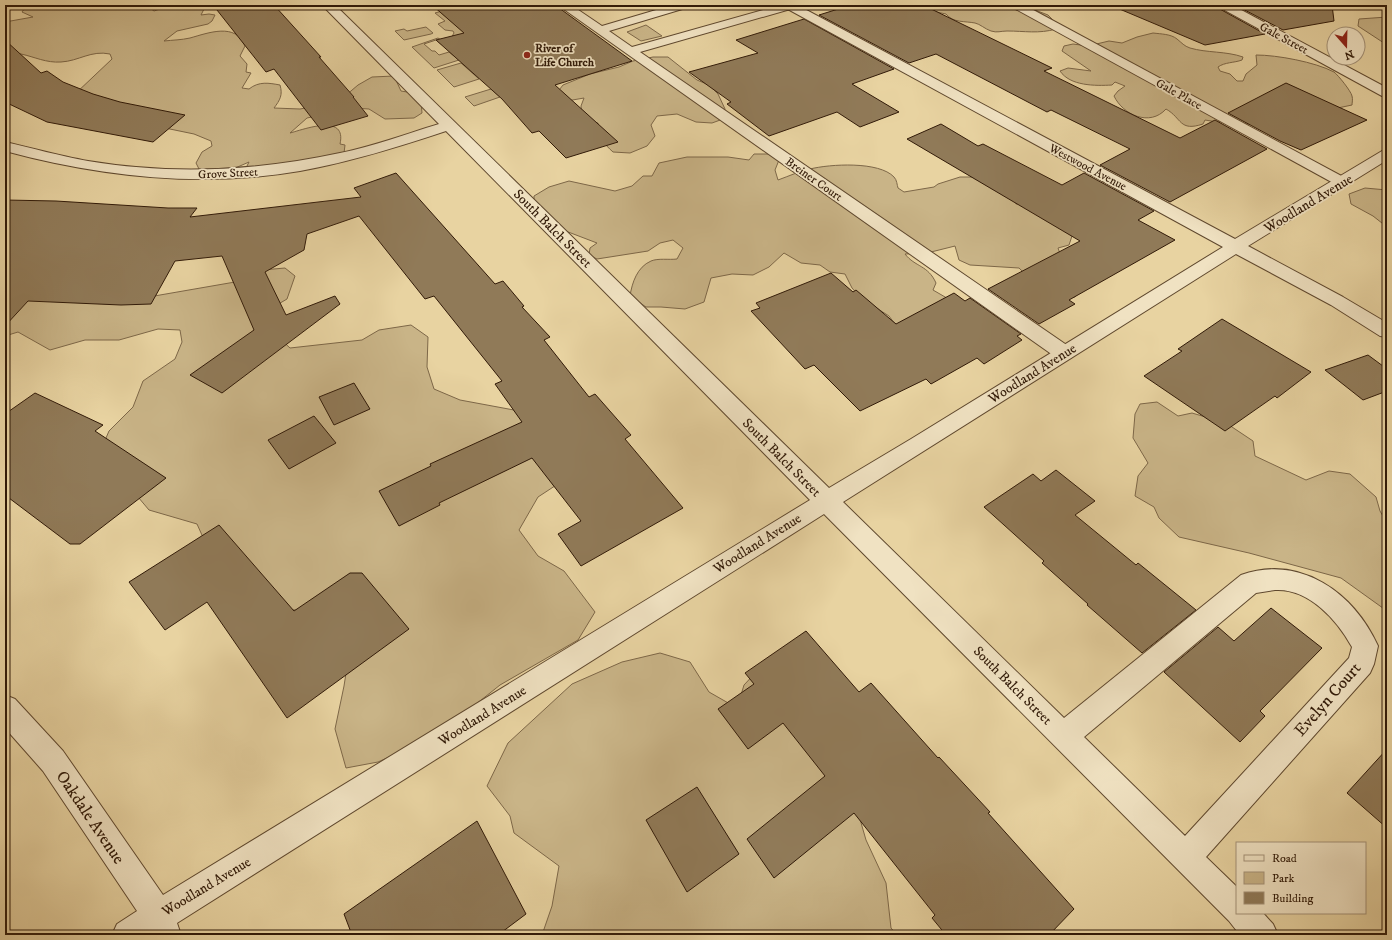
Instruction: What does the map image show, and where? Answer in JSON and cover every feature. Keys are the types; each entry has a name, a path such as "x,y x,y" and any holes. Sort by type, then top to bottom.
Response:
{"street":[{"name":"South Balch Street","path":"328,5 1236,908"},
{"name":"Gale Street","path":"1223,5 1387,93"},
{"name":"Westwood Avenue","path":"789,6 1236,246 1337,301 1387,331"},
{"name":"Grove Street","path":"5,146 67,163 126,171 179,175 248,173 339,159 448,126"},
{"name":"Woodland Avenue","path":"128,935 161,925 242,864 826,501 919,445 1236,246 1387,154"},
{"name":"Evelyn Court","path":"1064,736 1250,583 1279,579 1304,584 1326,598 1342,611 1357,631 1365,646 1361,664 1186,857"},
{"name":"Oakdale Avenue","path":"5,708 53,761 161,925"},
{"path":"1242,914 1262,935"}],"lane":[{"name":"Breiner Court","path":"564,5 1064,353"},
{"path":"600,30 685,5"},
{"name":"Gale Place","path":"1016,5 1342,182"},
{"path":"630,51 789,6"}],"green space":[{"path":"27,5 146,5 154,11 171,5 206,5 201,15 215,15 212,21 208,24 177,31 164,41 187,39 221,31 235,34 241,39 245,46 240,56 247,64 246,72 251,73 242,88 249,89 253,86 264,83 280,85 280,97 274,108 300,109 311,107 345,96 358,85 372,77 394,76 401,91 413,93 421,101 422,113 414,118 385,119 369,109 353,108 307,118 290,133 323,125 331,126 337,129 340,134 340,144 345,145 344,153 250,171 247,166 249,162 233,169 200,171 196,163 202,152 212,146 211,141 194,134 165,128 75,94 112,59 110,54 97,53 67,61 56,62 45,61 17,53 5,54 5,22 33,17 22,12"},
{"path":"464,5 440,12 470,37 451,38 454,33 453,31 445,30 438,24 445,21 435,13"},
{"path":"914,5 1022,5 1048,15 1058,25 1056,29 1044,31 993,32 977,24 952,19 946,14 918,8"},
{"path":"1387,17 1387,45 1366,31 1366,26 1358,26 1359,19"},
{"path":"646,25 662,36 641,41 627,32"},
{"path":"426,27 433,33 404,40 395,31 404,29 407,31"},
{"path":"1153,33 1172,36 1190,48 1243,57 1242,60 1218,67 1220,71 1230,74 1237,81 1243,81 1246,74 1257,65 1256,55 1274,56 1296,60 1326,68 1334,72 1347,87 1352,96 1352,105 1262,124 1244,124 1234,121 1217,122 1205,120 1203,124 1189,126 1182,123 1166,109 1160,114 1145,118 1130,113 1118,103 1114,96 1125,86 1115,82 1112,85 1083,84 1070,80 1060,71 1068,68 1091,71 1062,51 1064,46 1073,44 1088,46 1109,41 1122,43"},
{"path":"438,38 448,44 442,45 436,40 424,44 439,55 449,52 459,60 434,68 412,47"},
{"path":"653,57 668,57 697,80 709,85 718,94 725,109 723,119 712,123 696,122 677,114 657,116 651,125 655,136 647,146 630,153 613,152 601,139 598,131 598,123 589,122 582,115 581,106 584,98 561,102 552,99 563,85 590,74 619,67 633,61"},
{"path":"461,63 479,79 454,87 437,70"},
{"path":"491,89 500,97 474,106 465,97"},
{"path":"754,154 771,154 779,160 775,170 778,180 806,170 841,165 866,166 887,172 894,177 898,188 904,192 934,187 938,184 960,177 976,177 1014,197 1016,204 1033,205 1074,230 1069,245 1058,248 1062,259 1084,286 1075,297 1049,297 1019,268 970,265 959,260 955,246 927,253 905,254 933,277 936,283 933,290 952,301 897,327 889,316 861,298 852,288 845,274 830,272 820,265 801,263 784,253 769,267 753,275 732,274 711,278 704,302 685,309 646,307 630,296 632,286 639,271 646,264 654,260 677,259 683,248 673,240 660,243 648,251 597,259 589,255 590,248 597,243 563,230 534,204 534,196 549,187 569,181 615,191 632,186 643,176 652,176 659,163 687,157 728,157 749,160"},
{"path":"1365,188 1387,190 1387,227 1373,216 1351,204 1349,194"},
{"path":"285,268 295,276 287,299 270,309 276,335 290,348 362,340 379,330 411,325 428,337 427,367 434,389 460,400 530,413 567,478 538,497 519,530 538,556 564,571 595,612 578,640 500,685 436,736 378,762 346,768 335,729 349,654 319,611 276,609 206,544 197,524 149,510 100,452 109,431 133,407 143,381 175,359 182,342 180,330 158,329 119,340 85,340 50,350 18,332 5,336 5,278 137,299 235,282 251,271"},
{"path":"1157,402 1178,416 1192,413 1226,423 1253,441 1255,456 1306,480 1329,471 1350,474 1376,497 1380,511 1387,523 1387,611 1341,578 1249,553 1179,537 1159,518 1154,507 1135,496 1138,476 1148,463 1133,438 1135,414 1140,404"},
{"path":"660,653 690,662 709,692 737,708 744,685 758,670 855,802 866,840 886,883 891,928 897,935 542,935 552,906 559,866 514,833 510,816 487,786 508,743 572,684 622,662"}],"building":[{"path":"213,5 274,5 321,57 319,57 354,97 368,116 321,130 274,69 266,72"},
{"path":"432,5 555,5 632,61 555,85 618,142 566,158 539,131 532,133 502,99 436,40 464,33"},
{"path":"851,5 923,5 1052,68 1044,71 1180,138 1215,120 1267,149 1170,202 1100,165 1130,149 1051,110 1047,112 936,54 909,63 819,15"},
{"path":"1110,5 1216,5 1218,8 1265,34 1205,45"},
{"path":"1235,5 1332,5 1334,21 1283,30"},
{"path":"804,19 894,69 852,84 899,112 860,127 837,112 769,136 727,104 731,102 689,72 758,53 736,40"},
{"path":"5,40 41,73 47,71 63,82 93,94 120,102 185,115 153,142 47,122 5,102"},
{"path":"1286,83 1367,120 1301,150 1280,141 1228,113"},
{"path":"941,124 978,146 983,144 1062,185 1084,173 1154,211 1138,220 1175,240 1069,300 1075,304 1039,324 988,289 1080,241 907,139"},
{"path":"396,173 495,284 503,281 524,306 522,307 550,337 544,340 589,397 595,394 631,435 625,439 683,508 581,566 558,534 581,521 532,458 439,503 440,505 399,526 379,491 431,466 430,464 522,422 495,384 502,381 434,296 425,299 359,216 307,234 304,250 265,272 286,315 335,296 340,304 222,393 190,375 254,330 222,256 175,261 151,304 121,305 28,301 5,326 5,200 56,201 168,208 197,208 190,217 361,197 354,188"},
{"path":"831,273 853,292 856,290 896,324 954,293 965,301 970,298 1021,334 1017,336 1022,340 984,364 977,358 931,384 926,379 860,411 814,365 805,369 751,311 760,308 756,303"},
{"path":"1222,319 1311,372 1277,398 1275,396 1225,431 1144,376 1182,351 1178,349"},
{"path":"1368,355 1387,369 1387,391 1363,400 1325,370"},
{"path":"354,383 370,409 334,425 319,397"},
{"path":"35,393 103,425 95,431 166,478 80,544 70,544 5,495 5,414"},
{"path":"314,416 336,443 289,469 268,440"},
{"path":"1056,470 1095,501 1075,515 1136,565 1138,563 1196,610 1142,653 1087,605 1088,604 1042,563 1044,561 984,507 1033,474 1041,481"},
{"path":"219,525 294,611 350,573 362,573 409,629 287,718 207,602 165,630 129,582"},
{"path":"1271,608 1322,648 1260,711 1265,716 1240,742 1164,672 1218,627 1234,641"},
{"path":"806,631 859,692 871,683 938,758 939,757 990,812 988,813 1074,909 1049,935 946,935 932,918 935,915 854,813 774,878 747,839 825,776 783,723 748,749 718,709 754,684 745,673"},
{"path":"1387,749 1387,828 1347,793"},
{"path":"697,787 739,854 687,892 646,820"},
{"path":"477,821 526,914 498,935 352,935 344,914"}],"place":[{"name":"River of Life Church","path":"527,55"}]}
